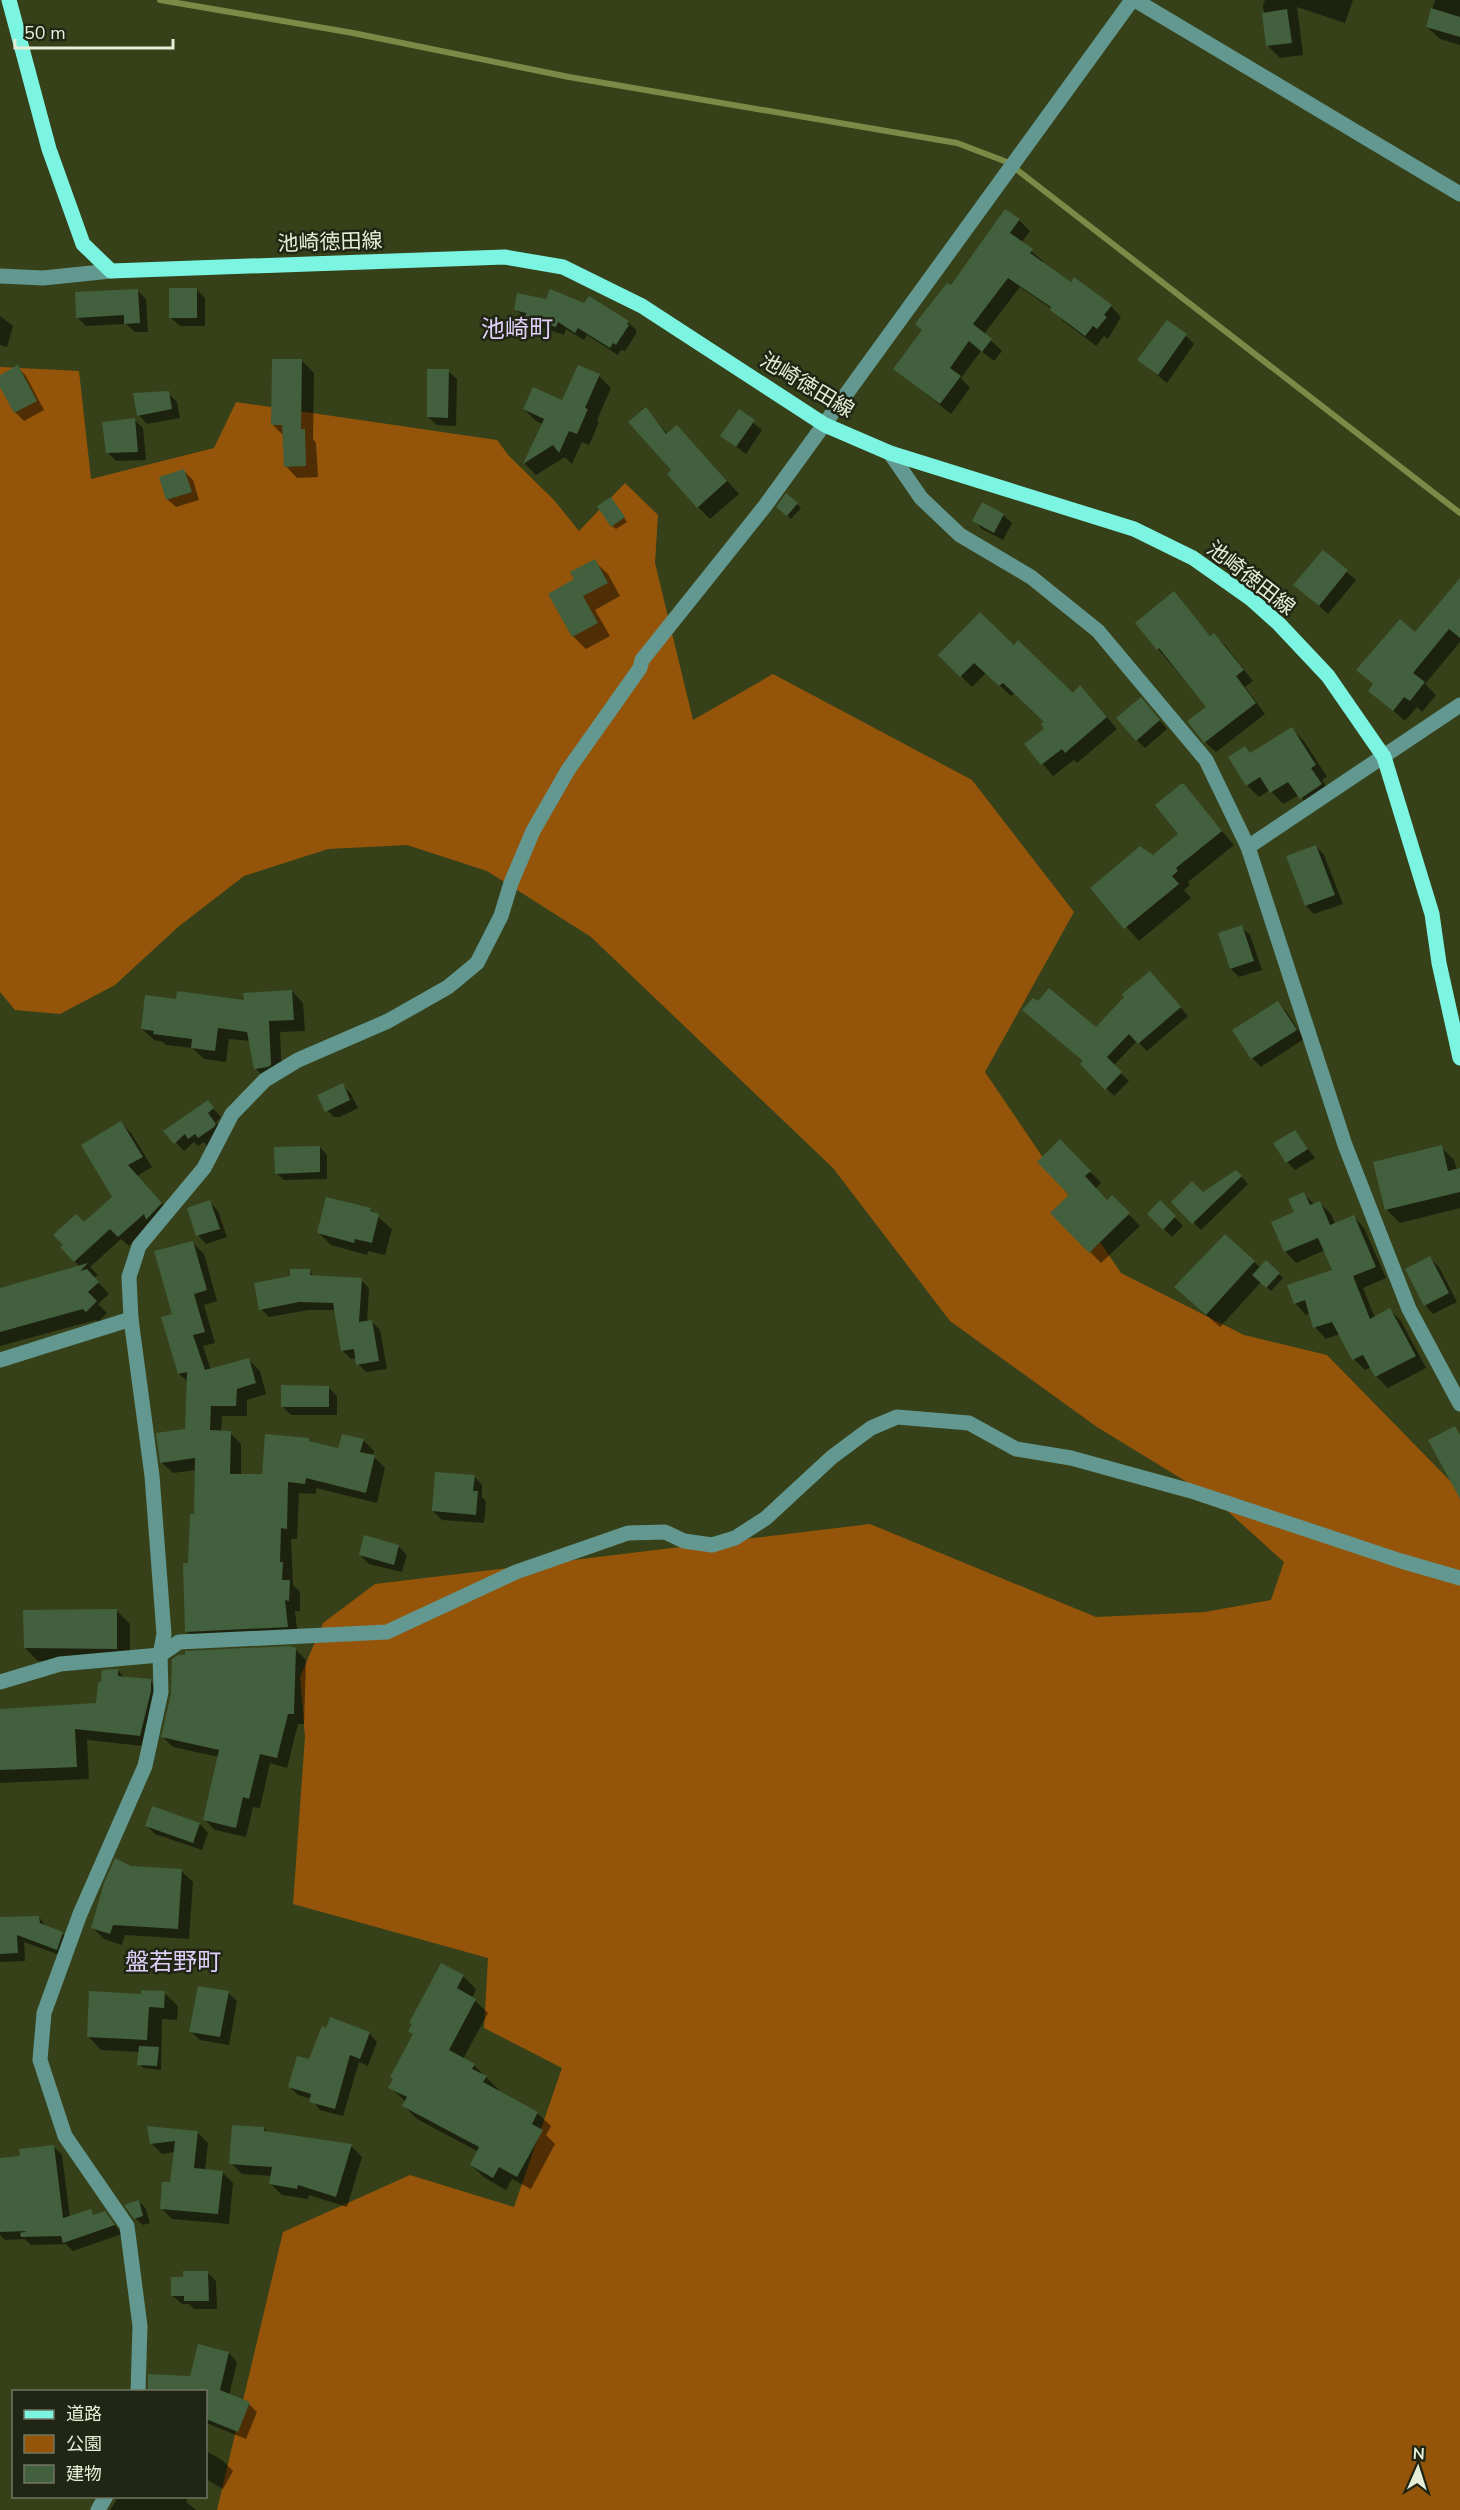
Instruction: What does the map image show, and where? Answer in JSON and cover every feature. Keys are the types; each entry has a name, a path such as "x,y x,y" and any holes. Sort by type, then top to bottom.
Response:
{"main road":[{"path":"9,0 49,149 83,244 111,271"},
{"name":"池崎徳田線","path":"111,271 505,256 563,267 642,306 825,424 890,453 1134,529 1193,558 1251,599 1279,624 1328,676 1384,757 1432,914 1439,963 1460,1058"}],"street":[{"path":"138,2390 140,2326 127,2226 65,2136 40,2060 44,2013 80,1914 145,1766 161,1692 160,1655 164,1634 152,1476 131,1319 129,1277 139,1246 204,1167 232,1114 265,1080 298,1060 388,1021 448,987 477,963 501,916 511,883 533,831 568,770 640,668 642,660 765,506 1134,0 1460,194"},
{"path":"0,276 43,278 111,271"},
{"path":"890,453 921,498 960,535 1031,577 1098,631 1206,760 1248,847 1345,1145 1409,1309 1460,1404"},
{"path":"1248,847 1460,705"},
{"path":"0,1360 131,1319"},
{"path":"0,1682 60,1664 160,1655 179,1642 387,1632 516,1572 628,1533 665,1532 684,1541 712,1545 735,1538 766,1518 832,1457 863,1433 897,1417 969,1423 1016,1449 1071,1458 1191,1491 1401,1561 1460,1578"}],"green space":[{"path":"0,367 79,371 91,479 214,448 236,402 497,440 509,456 554,500 579,531 625,483 658,515 655,563 693,720 773,674 972,780 1074,912 985,1072 1121,1273 1244,1335 1327,1355 1460,1491 1460,2510 217,2510 283,2232 410,2175 514,2207 562,2068 484,2028 488,1958 293,1904 305,1737 300,1677 323,1623 375,1584 870,1524 1096,1617 1205,1612 1271,1600 1284,1562 1213,1498 1097,1427 950,1321 833,1168 591,937 487,871 407,845 328,849 244,876 178,927 115,985 60,1014 15,1010 0,992"}],"building":[{"path":"1431,8 1460,17 1460,37 1426,27"},
{"path":"1287,9 1292,43 1266,46 1262,13"},
{"path":"1005,209 1020,219 1010,233 1033,249 1030,253 1071,282 1074,277 1112,305 1104,315 1107,317 1097,329 1093,326 1085,336 1050,310 1051,307 1008,278 973,324 992,339 982,352 969,341 950,368 961,376 940,404 893,369 922,330 915,324 947,283 951,285"},
{"path":"169,288 197,288 197,318 169,318"},
{"path":"138,289 140,323 124,324 124,315 76,318 75,292"},
{"path":"550,289 584,303 589,296 629,321 627,324 629,325 616,345 613,343 610,348 578,328 575,333 558,322 556,327 525,318 526,313 514,310 517,293 546,299"},
{"path":"1167,320 1187,334 1158,375 1137,360"},
{"path":"272,359 302,359 301,429 305,429 306,466 284,467 282,425 271,425"},
{"path":"18,365 37,401 14,413 0,387 0,375"},
{"path":"578,365 600,374 585,408 588,409 577,434 569,431 559,453 553,445 523,464 544,419 523,409 533,387 562,400"},
{"path":"427,369 449,369 448,418 427,417"},
{"path":"169,391 172,409 137,416 133,393"},
{"path":"646,407 666,434 677,425 727,481 697,508 667,474 671,470 628,422"},
{"path":"739,409 755,420 736,447 720,436"},
{"path":"135,418 138,452 106,453 102,422"},
{"path":"184,469 192,492 166,500 159,477"},
{"path":"786,493 798,503 787,516 776,507"},
{"path":"611,497 625,517 611,527 597,506"},
{"path":"982,502 1004,514 994,533 972,521"},
{"path":"1323,550 1348,570 1319,606 1293,585"},
{"path":"595,559 608,583 583,596 598,623 572,637 548,594 574,579 570,572"},
{"path":"1460,578 1460,638 1449,629 1413,673 1425,682 1410,701 1404,697 1393,711 1368,691 1373,684 1356,670 1400,619 1415,632"},
{"path":"1174,591 1210,636 1214,633 1244,670 1236,676 1256,703 1204,743 1187,721 1206,707 1159,648 1157,650 1135,623"},
{"path":"980,612 1014,645 1018,640 1073,693 1080,685 1107,717 1065,753 1062,749 1041,765 1024,744 1044,729 1041,724 1044,722 1003,683 999,686 974,663 960,677 938,655"},
{"path":"1141,697 1160,720 1136,741 1116,718"},
{"path":"1292,727 1316,765 1311,768 1322,784 1300,799 1288,782 1270,793 1260,777 1246,786 1228,757 1245,746 1250,753"},
{"path":"1184,784 1222,831 1176,868 1178,871 1172,876 1179,884 1124,929 1090,888 1140,846 1153,855 1178,834 1155,805"},
{"path":"1316,845 1335,895 1305,906 1286,856"},
{"path":"1242,925 1254,961 1230,969 1218,933"},
{"path":"1150,971 1181,1007 1138,1044 1129,1034 1107,1057 1122,1072 1105,1090 1080,1064 1083,1061 1022,1010 1033,998 1038,1001 1049,988 1096,1027 1124,997 1122,994"},
{"path":"292,990 294,1020 269,1021 271,1065 268,1067 254,1069 247,1032 218,1028 215,1051 191,1048 192,1039 153,1034 154,1031 141,1029 145,995 176,999 177,991 244,1000 243,993"},
{"path":"1278,1001 1297,1030 1251,1059 1232,1030"},
{"path":"343,1083 350,1100 325,1112 317,1095"},
{"path":"208,1100 214,1108 208,1113 216,1124 214,1127 198,1138 195,1134 188,1139 185,1134 174,1144 163,1131"},
{"path":"121,1121 143,1157 128,1165 162,1203 146,1220 144,1214 118,1237 110,1229 74,1262 60,1247 63,1245 53,1235 76,1214 84,1222 112,1197 81,1145"},
{"path":"1295,1130 1308,1149 1286,1163 1273,1143"},
{"path":"1060,1139 1091,1171 1085,1176 1107,1200 1112,1195 1130,1213 1089,1253 1050,1213 1069,1195 1037,1162"},
{"path":"1442,1145 1448,1171 1460,1168 1460,1192 1385,1210 1373,1162"},
{"path":"320,1146 320,1172 275,1174 274,1147"},
{"path":"1236,1170 1242,1176 1192,1224 1171,1202 1192,1181 1203,1192"},
{"path":"1304,1192 1310,1205 1320,1201 1330,1225 1354,1215 1376,1267 1353,1276 1370,1319 1390,1308 1416,1356 1375,1377 1363,1355 1352,1360 1332,1322 1313,1328 1305,1300 1294,1304 1287,1285 1332,1270 1318,1238 1284,1252 1271,1222 1294,1212 1288,1199"},
{"path":"326,1197 371,1208 370,1211 379,1214 372,1243 355,1239 354,1243 317,1233"},
{"path":"210,1200 220,1229 196,1236 187,1208"},
{"path":"1160,1200 1176,1216 1163,1230 1147,1214"},
{"path":"1225,1234 1255,1261 1206,1315 1174,1287"},
{"path":"193,1241 207,1290 194,1294 205,1332 193,1335 205,1370 249,1358 256,1383 237,1389 236,1406 211,1406 210,1430 231,1431 230,1474 262,1474 265,1434 309,1438 309,1441 338,1448 342,1434 364,1439 360,1452 375,1455 366,1493 306,1478 305,1484 288,1482 287,1529 281,1528 280,1562 283,1562 282,1580 290,1580 289,1601 285,1600 288,1627 185,1632 183,1563 188,1563 190,1514 194,1514 195,1458 160,1463 156,1433 185,1429 187,1372 178,1374 161,1317 172,1314 154,1251"},
{"path":"1430,1256 1449,1293 1424,1306 1405,1269"},
{"path":"1266,1260 1280,1273 1266,1288 1252,1275"},
{"path":"88,1263 80,1271 87,1269 99,1282 88,1292 97,1301 86,1312 83,1309 0,1332 0,1288"},
{"path":"290,1269 310,1269 310,1275 362,1278 359,1322 372,1320 379,1361 356,1365 354,1349 341,1351 333,1303 299,1302 259,1310 254,1283 290,1276"},
{"path":"281,1385 329,1386 329,1407 281,1407"},
{"path":"1455,1426 1460,1435 1460,1499 1428,1440"},
{"path":"435,1472 475,1475 473,1491 478,1491 476,1515 432,1511"},
{"path":"364,1535 399,1545 394,1565 359,1555"},
{"path":"117,1609 117,1649 24,1648 23,1610"},
{"path":"290,1646 296,1648 294,1714 288,1714 277,1758 260,1754 249,1799 243,1797 236,1828 203,1820 219,1750 161,1737 171,1694 172,1659 178,1655 185,1655 185,1651"},
{"path":"118,1669 118,1676 151,1679 151,1691 140,1736 75,1729 77,1767 0,1770 0,1709 96,1703 102,1670"},
{"path":"152,1806 200,1823 193,1843 145,1826"},
{"path":"115,1858 131,1866 182,1869 178,1929 113,1925 110,1934 91,1928 104,1883"},
{"path":"39,1916 40,1923 63,1932 57,1950 17,1935 18,1953 0,1954 0,1917"},
{"path":"441,1963 464,1975 457,1988 476,1999 449,2050 475,2064 472,2069 487,2076 483,2082 538,2112 532,2124 543,2130 517,2177 499,2167 493,2178 470,2165 479,2147 402,2106 407,2097 388,2088 393,2079 390,2077 413,2034 408,2031 412,2024 409,2023"},
{"path":"198,1986 229,1991 220,2037 189,2032"},
{"path":"141,1990 165,1991 164,2008 149,2007 147,2040 87,2037 89,1991 141,1994"},
{"path":"330,2017 370,2032 360,2059 350,2055 335,2109 309,2102 311,2094 288,2087 297,2056 309,2059 322,2026 326,2028"},
{"path":"139,2046 159,2047 157,2066 137,2065"},
{"path":"232,2125 264,2127 264,2131 352,2144 336,2197 298,2185 297,2189 269,2184 272,2167 229,2164"},
{"path":"147,2126 198,2131 194,2168 223,2171 218,2214 160,2209 162,2182 170,2182 175,2141 150,2144"},
{"path":"54,2145 63,2218 91,2209 93,2215 105,2211 115,2225 63,2243 61,2236 21,2237 20,2233 27,2231 0,2232 0,2158 20,2156 19,2149"},
{"path":"139,2200 143,2216 134,2219 124,2205"},
{"path":"183,2271 208,2271 209,2301 184,2301 184,2296 171,2296 171,2277 183,2277"},
{"path":"198,2344 229,2352 220,2390 250,2402 238,2432 207,2419 207,2390 148,2390 148,2374 190,2376"}],"waterway":[{"path":"160,0 353,33 569,77 957,143 1007,162 1460,513"}],"district":[{"name":"池崎町","path":"517,329"},
{"name":"盤若野町","path":"173,1962"}]}
